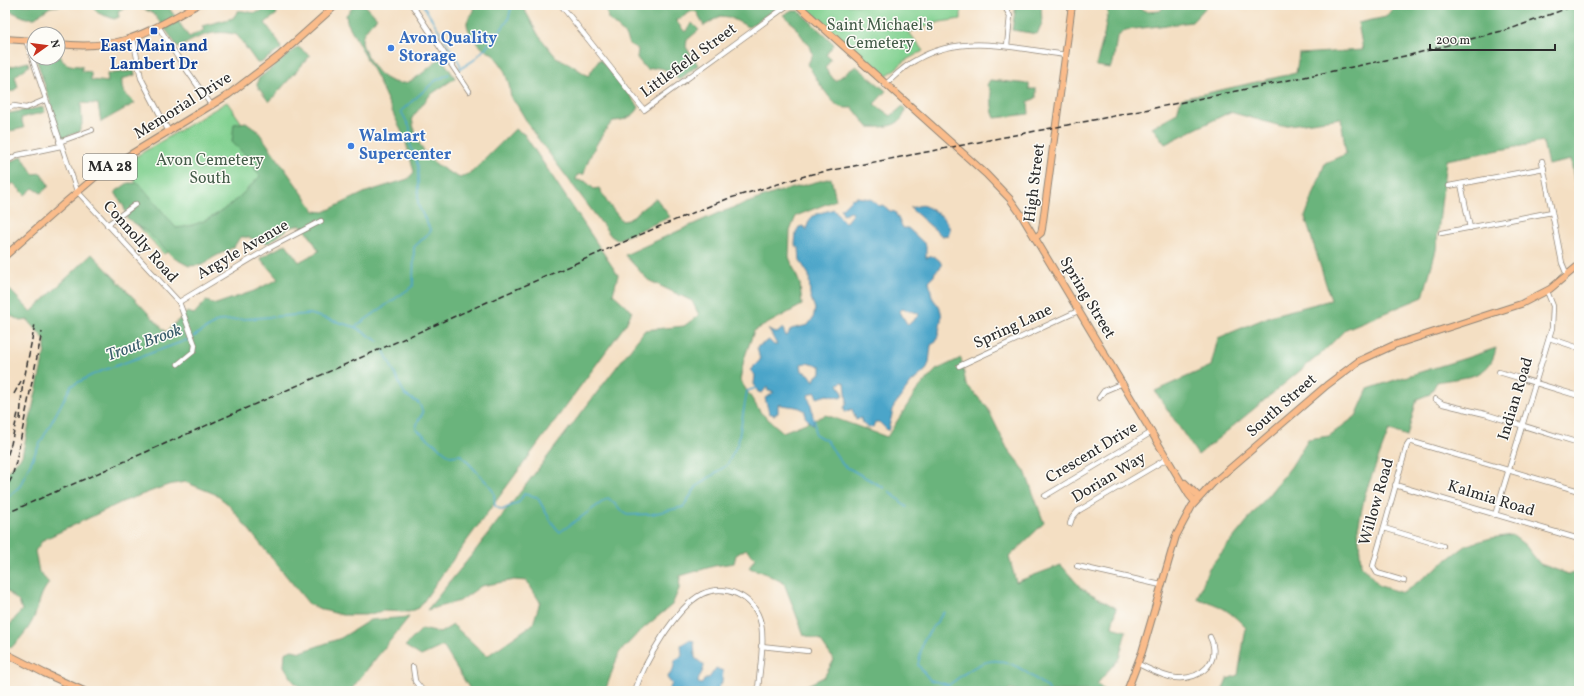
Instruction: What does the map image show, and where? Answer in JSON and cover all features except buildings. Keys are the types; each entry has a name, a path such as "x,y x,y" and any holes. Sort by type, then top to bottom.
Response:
{"main road":[{"path":"66,45 106,45 134,38 196,5"},
{"name":"Memorial Drive","path":"5,256 77,191 112,165 212,106 279,56 336,5"},
{"name":"Spring Street","path":"798,5 885,85 986,174 1010,199 1035,238 1189,495 1195,502"},
{"name":"High Street","path":"1035,238 1041,233 1042,229 1054,127 1072,5"},
{"path":"5,38 26,40"},
{"name":"South Street","path":"1127,691 1138,664 1176,536 1195,502 1213,483 1327,385 1359,361 1399,343 1513,308 1547,291 1579,265"},
{"name":"Spring Street","path":"1180,478 1199,497"},
{"path":"5,653 84,691"}],"street":[{"path":"412,5 468,91"},
{"name":"Littlefield Street","path":"561,5 644,110 788,5"},
{"path":"997,5 1005,7 1009,13 1007,46"},
{"path":"158,26 212,106"},
{"path":"134,38 141,78 169,132"},
{"path":"885,85 912,62 935,51 972,44 1007,46 1065,55"},
{"name":"Connolly Road","path":"34,66 77,191 179,302 195,345 194,351 178,364"},
{"path":"5,108 14,106 26,108 45,100"},
{"path":"5,162 18,155 60,144 92,130"},
{"path":"1542,161 1562,266 1567,276"},
{"path":"1449,186 1544,168"},
{"path":"1461,184 1470,228"},
{"path":"107,225 136,204"},
{"path":"1441,233 1552,212"},
{"name":"Argyle Avenue","path":"179,302 264,251 321,221"},
{"name":"Indian Road","path":"1495,515 1549,338 1553,310 1547,291"},
{"name":"Spring Lane","path":"959,366 1078,311"},
{"path":"1549,338 1579,348"},
{"path":"1499,372 1579,396"},
{"path":"1099,398 1104,391 1122,383"},
{"path":"1435,400 1446,405 1485,414 1579,443"},
{"name":"Crescent Drive","path":"1045,496 1152,432"},
{"name":"Willow Road","path":"1404,581 1379,574 1374,570 1373,562 1409,442 1508,469"},
{"name":"Dorian Way","path":"1070,524 1072,518 1078,511 1168,458"},
{"path":"1508,469 1579,491"},
{"name":"Kalmia Road","path":"1395,486 1579,538"},
{"path":"1384,528 1443,546"},
{"path":"1077,566 1161,585"},
{"path":"635,691 652,653 662,637 692,601 709,591 725,590 750,602 760,618 762,635 758,691"},
{"path":"1138,664 1176,678 1195,675 1208,667 1212,660 1214,645 1210,637"},
{"path":"761,646 808,651"},
{"path":"413,667 415,680 423,691"}],"green space":[{"path":"5,5 66,5 50,7 35,18 26,18 10,11"},
{"path":"92,5 167,5 189,37 204,30 202,26 233,18 238,11 262,11 273,5 277,14 265,23 279,42 281,49 260,63 257,63 237,35 229,33 214,33 199,37 178,48 170,35 152,13 144,9 130,7 121,9 118,11 119,17 114,19 98,13"},
{"path":"355,5 365,5 377,18 365,31 362,37 362,44 372,64 378,73 383,77 397,83 407,82 423,73 441,57 455,78 430,95 412,118 414,129 422,148 433,162 460,178 472,172 515,129 524,134 618,275 613,294 632,311 626,324 419,608 409,612 383,611 365,615 342,615 323,610 309,604 228,504 215,494 185,482 168,485 122,502 43,540 35,551 39,572 49,583 42,595 31,624 22,637 11,648 5,644 5,633 22,610 19,602 6,590 8,568 5,567 5,474 22,456 45,351 45,340 28,320 21,321 5,313 5,292 9,289 31,312 92,254 166,332 187,312 194,314 206,301 216,304 254,291 278,279 260,258 286,244 299,262 319,251 308,233 300,225 289,228 269,243 261,242 248,237 240,237 234,247 202,265 189,266 174,258 147,232 127,218 124,207 115,192 128,183 139,183 176,228 201,222 212,217 233,203 260,176 244,154 232,142 234,124 246,122 257,130 315,211 324,212 366,192 408,179 414,172 405,139 377,78 347,22 346,15"},
{"path":"472,5 522,5 539,36 556,57 588,76 600,59 639,107 635,113 628,118 613,121 596,146 584,174 577,175 576,180 585,181 594,189 599,188 607,202 622,221 628,220 656,198 670,217 617,240 611,236 533,132 517,105 511,98 509,84 503,67 492,53 488,52 475,41 467,26 468,19 474,11"},
{"path":"606,5 724,5 725,7 728,5 781,5 749,27 729,17 720,16 704,26 697,12 692,11 676,21 685,32 692,23 699,30 687,40 686,47 698,65 679,80 668,71 661,68 652,68 647,70 637,58 638,49 629,44 624,33 608,19"},
{"name":"Saint Michael's Cemetery","path":"802,5 961,5 961,19 940,22 909,32 923,51 906,60 884,78"},
{"path":"1016,5 1041,5 1042,23 1037,34 1012,30"},
{"path":"1109,5 1131,5 1148,12 1160,11 1165,5 1208,5 1192,22 1126,30 1117,37 1113,63 1110,68 1096,66 1104,35"},
{"path":"1395,5 1579,5 1579,197 1577,198 1571,160 1548,165 1543,142 1446,160 1436,250 1423,297 1346,329 1324,351 1198,455 1155,391 1211,366 1218,338 1273,315 1331,300 1305,217 1325,163 1346,154 1341,118 1281,126 1230,112 1165,144 1152,127 1177,113 1181,99 1296,73 1299,54 1363,50 1358,23 1386,17"},
{"path":"790,11 799,11 834,44 826,55 831,59 825,68 835,81 856,66 886,91 874,104 891,116 903,106 905,109 901,120 891,125 868,127 853,108 840,107 831,100 808,64 813,54 811,49 793,24 783,15"},
{"path":"298,47 310,56 269,102 257,86 258,79"},
{"path":"26,63 26,66 29,66 15,76 18,87 13,91 5,92 5,68"},
{"path":"66,64 82,66 82,71 91,72 91,80 108,82 107,74 134,71 135,75 122,79 122,88 123,91 135,103 101,122 98,104 81,103 82,124 79,132 62,138 39,66 66,66"},
{"path":"990,80 1029,84 1029,89 1036,89 1036,98 1028,102 1029,114 995,118 992,110 991,93 987,85"},
{"name":"Avon Cemetery South","path":"227,102 284,183 164,254 128,215 144,197 125,163"},
{"path":"44,107 45,112 21,118 24,128 5,132 5,114"},
{"path":"22,156 33,174 41,173 49,186 41,193 33,188 25,195 13,183 5,189 5,165"},
{"path":"831,178 836,200 796,216 790,231 789,257 800,284 802,305 754,331 744,359 740,380 761,413 783,432 826,415 887,437 917,390 936,370 961,358 966,384 987,407 1007,448 1025,471 1044,523 1009,557 1016,582 1061,565 1081,588 1116,608 1112,627 1126,631 1119,658 1097,684 1105,691 1018,691 1010,689 1007,691 802,691 803,687 824,677 834,660 820,640 804,635 784,583 762,572 749,568 755,558 746,549 736,555 734,563 714,566 680,576 679,589 672,605 639,632 619,653 605,691 471,691 443,646 421,656 405,646 422,629 440,633 453,625 487,656 533,624 540,602 527,581 514,580 481,586 460,601 427,610 475,551 645,330 684,326 699,315 692,301 648,280 625,255 716,214 778,192"},
{"path":"1496,348 1493,359 1482,372 1466,377 1437,382 1430,394 1417,399 1407,436 1389,430 1365,494 1358,528 1361,565 1380,586 1403,593 1467,545 1491,538 1512,535 1525,545 1540,564 1568,574 1579,573 1579,691 1222,691 1227,679 1238,675 1246,628 1224,609 1212,603 1197,599 1209,568 1291,467 1308,439 1329,436 1356,416 1368,389"},
{"path":"409,617 353,687 352,691 304,691 294,682 284,666 285,653 292,650 301,652 341,638 370,620"}],"water":[{"path":"857,197 871,199 879,206 883,205 890,211 895,212 903,228 908,228 926,245 926,258 934,256 940,261 942,266 935,272 934,276 929,281 933,298 939,307 941,314 940,327 936,342 931,345 929,363 926,370 911,383 894,406 888,431 879,422 875,422 873,427 869,428 864,425 861,418 856,420 852,409 845,412 844,408 847,402 845,383 842,382 838,384 843,393 842,397 840,398 827,395 817,398 815,392 808,395 812,409 814,426 805,417 805,411 799,408 778,404 778,413 774,415 769,413 765,398 774,392 768,391 767,387 762,393 758,392 754,384 755,375 750,370 760,360 757,347 769,340 774,345 777,345 768,328 772,332 777,333 783,328 785,335 787,336 791,329 808,325 813,318 815,309 810,295 809,275 800,261 799,248 795,245 796,232 799,227 803,226 807,230 808,224 812,217 834,209 844,222 846,222 853,213 849,211 843,215 841,209 851,199","holes":["902,309 918,313 919,315 908,325 899,311","806,363 821,366 821,373 816,376 814,381 809,374 802,371 801,364"]},
{"path":"922,205 931,209 943,218 949,226 950,230 948,235 942,236 910,208"},
{"path":"689,640 694,641 695,658 704,665 698,683 702,684 704,680 709,678 716,668 723,671 722,682 717,691 668,691 672,684 667,678 673,670 675,660 682,656 681,645"}],"waterway":[{"path":"423,5 460,64 460,69 474,60 493,40 508,20 512,5"},
{"path":"355,327 413,286 414,247 431,231 418,205 418,166 409,141 410,128 401,111 435,81 449,74"},
{"name":"Trout Brook","path":"5,500 20,486 36,451 71,386 96,373 190,339 218,321 310,314 355,327 378,341"},
{"path":"384,351 405,395 419,403 423,413 418,421 416,429 450,456 461,455 490,486 494,493 495,506 502,510 519,502 524,494 537,497 550,520 560,532 608,498 627,515 652,514 683,507 697,486 727,465 738,443 747,391 756,388"},
{"path":"812,416 815,422 815,434 827,441 843,465 884,488"},
{"path":"889,491 907,507"},
{"name":"Trout Brook","path":"944,612 923,641 918,665 930,680 949,685 979,665 997,661 1007,662 1018,667 1050,691"}],"railway":[{"path":"5,514 658,227 727,199 812,174 1135,112 1410,55 1513,28 1576,5"},
{"path":"20,420 22,390 35,324"},
{"path":"5,491 12,477 16,462 42,332"},
{"path":"14,394 21,381"},
{"path":"5,463 18,413"}],"place":[{"name":"East Main and Lambert Dr","path":"154,31"},
{"name":"Avon Quality Storage","path":"391,48"},
{"name":"Walmart Supercenter","path":"351,146"}]}
